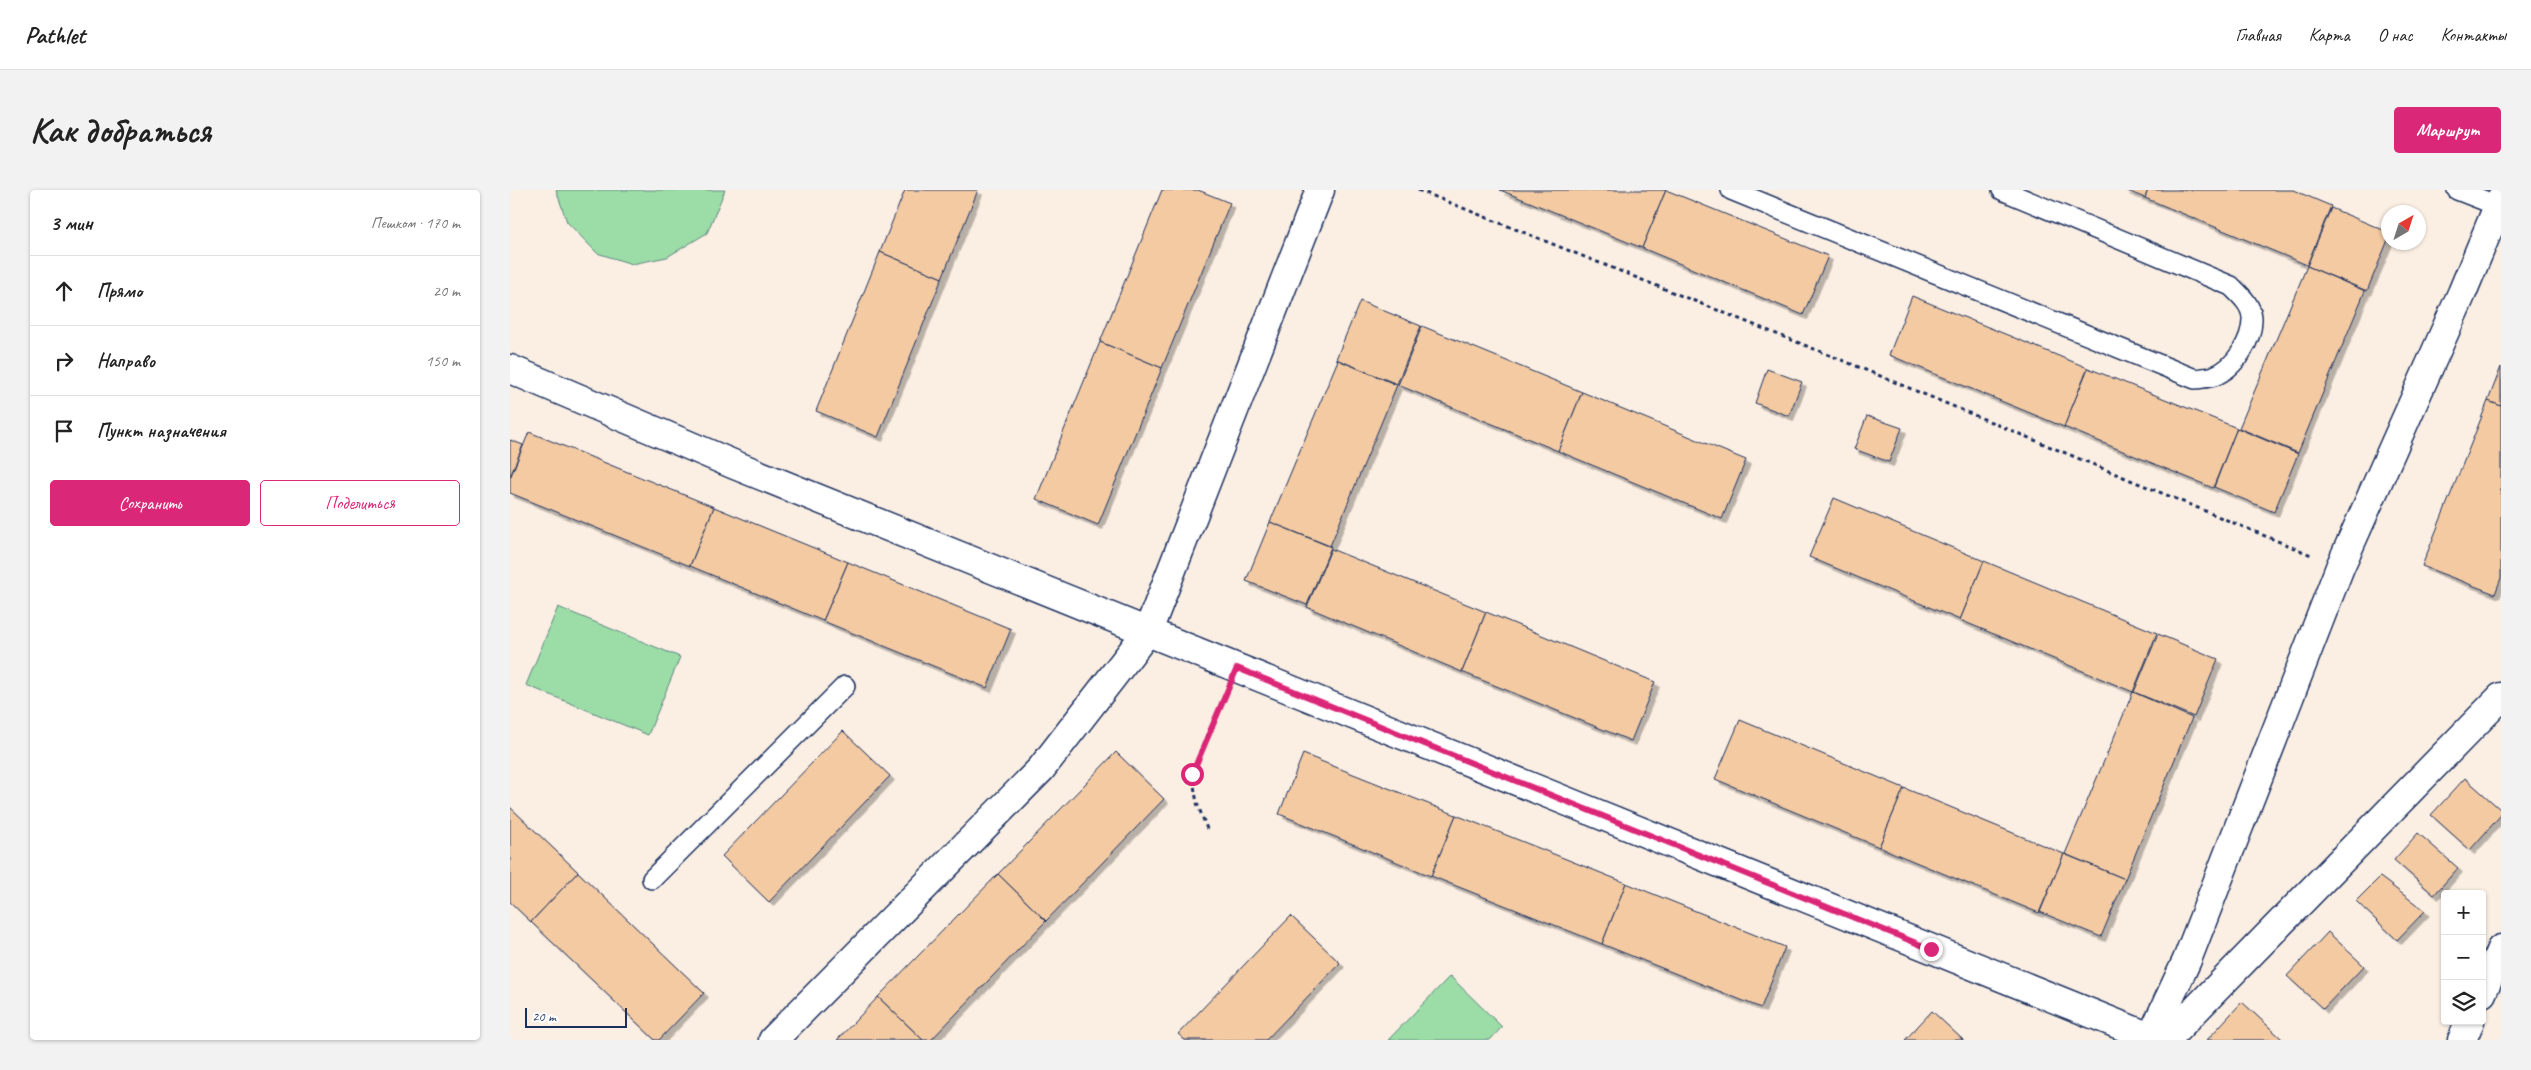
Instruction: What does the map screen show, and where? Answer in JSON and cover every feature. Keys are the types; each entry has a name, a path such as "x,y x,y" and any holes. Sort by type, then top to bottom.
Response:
{"street":[{"path":"773,1040 1041,769 1148,631 1320,190"},
{"path":"2158,1039 2340,567 2462,293 2500,202"},
{"path":"510,369 735,465 2158,1039"},
{"path":"2158,1039 2501,697"},
{"path":"2486,984 2501,949"},
{"path":"2462,1040 2468,1025"}],"lane":[{"path":"1732,190 2195,379 2214,376 2233,364 2248,339 2252,317 2246,302 2231,286 2002,190"},
{"path":"2457,190 2500,202"},
{"path":"652,879 845,686"}],"path":[{"path":"1418,190 1853,365 2340,567"},
{"path":"1207,829 1196,803 1192,774 1237,668"}],"green space":[{"path":"556,190 725,190 707,233 667,257 632,264 597,253 567,222"},
{"path":"558,607 680,657 648,735 526,685"},
{"path":"1450,976 1502,1027 1490,1040 1388,1040"}],"building":[{"path":"905,190 978,190 942,278 880,252"},
{"path":"1162,190 1198,190 1230,203 1162,368 1100,342"},
{"path":"1500,190 1666,190 1642,248"},
{"path":"1666,190 1828,256 1803,315 1642,248"},
{"path":"2125,190 2148,190 2145,198"},
{"path":"2148,190 2293,190 2331,206 2307,265 2145,198"},
{"path":"2331,208 2381,229 2381,250 2384,250 2367,291 2307,266"},
{"path":"880,252 942,278 878,437 816,411"},
{"path":"2307,266 2365,291 2298,453 2239,428"},
{"path":"1912,296 2088,368 2064,427 1889,355"},
{"path":"1360,301 1421,326 1397,384 1336,359"},
{"path":"1422,326 1582,392 1558,451 1398,385"},
{"path":"1100,342 1162,368 1098,525 1036,499"},
{"path":"1338,360 1397,385 1330,546 1270,522"},
{"path":"2501,367 2501,406 2488,401"},
{"path":"2088,368 2237,428 2213,488 2064,427"},
{"path":"1767,369 1802,382 1789,416 1755,403"},
{"path":"1582,392 1746,460 1722,519 1558,451"},
{"path":"2488,401 2501,406 2501,578 2495,594 2422,566"},
{"path":"1867,416 1902,428 1889,462 1854,449"},
{"path":"2237,428 2298,454 2274,512 2214,487"},
{"path":"529,432 714,507 690,566 510,493 510,478"},
{"path":"510,440 523,445 510,477"},
{"path":"1834,498 1984,561 1960,620 1809,557"},
{"path":"714,507 848,562 823,621 690,566"},
{"path":"1270,522 1331,547 1307,605 1246,581"},
{"path":"1331,549 1486,612 1462,672 1307,607"},
{"path":"1984,561 2157,633 2133,692 1960,620"},
{"path":"848,562 1011,629 987,688 823,621"},
{"path":"1486,612 1655,682 1631,741 1462,672"},
{"path":"2158,634 2218,659 2194,717 2134,692"},
{"path":"2133,692 2192,718 2125,879 2065,854"},
{"path":"1740,720 1904,788 1879,847 1715,779"},
{"path":"843,731 890,776 769,902 722,856"},
{"path":"1116,752 1164,799 1046,921 998,874"},
{"path":"1303,754 1456,815 1431,876 1279,814"},
{"path":"2465,778 2501,810 2501,815 2470,850 2431,815"},
{"path":"1904,788 2064,854 2039,913 1879,847"},
{"path":"510,807 578,872 531,922 510,902"},
{"path":"1456,815 1626,883 1602,944 1431,876"},
{"path":"2418,833 2458,868 2434,895 2394,860"},
{"path":"2064,854 2125,879 2101,937 2040,912"},
{"path":"578,872 704,993 659,1040 655,1040 531,922"},
{"path":"998,874 1046,921 931,1040 923,1040 878,997"},
{"path":"2380,877 2425,911 2397,940 2356,901"},
{"path":"1626,883 1785,947 1761,1008 1602,944"},
{"path":"1291,916 1340,963 1266,1040 1185,1040 1178,1034"},
{"path":"2328,932 2364,966 2323,1009 2287,976"},
{"path":"878,997 923,1040 837,1040"},
{"path":"2242,1002 2283,1040 2207,1040"},
{"path":"1932,1011 1963,1040 1905,1040"}],"route":[{"path":"1192,774 1237,668 1931,949"}]}
